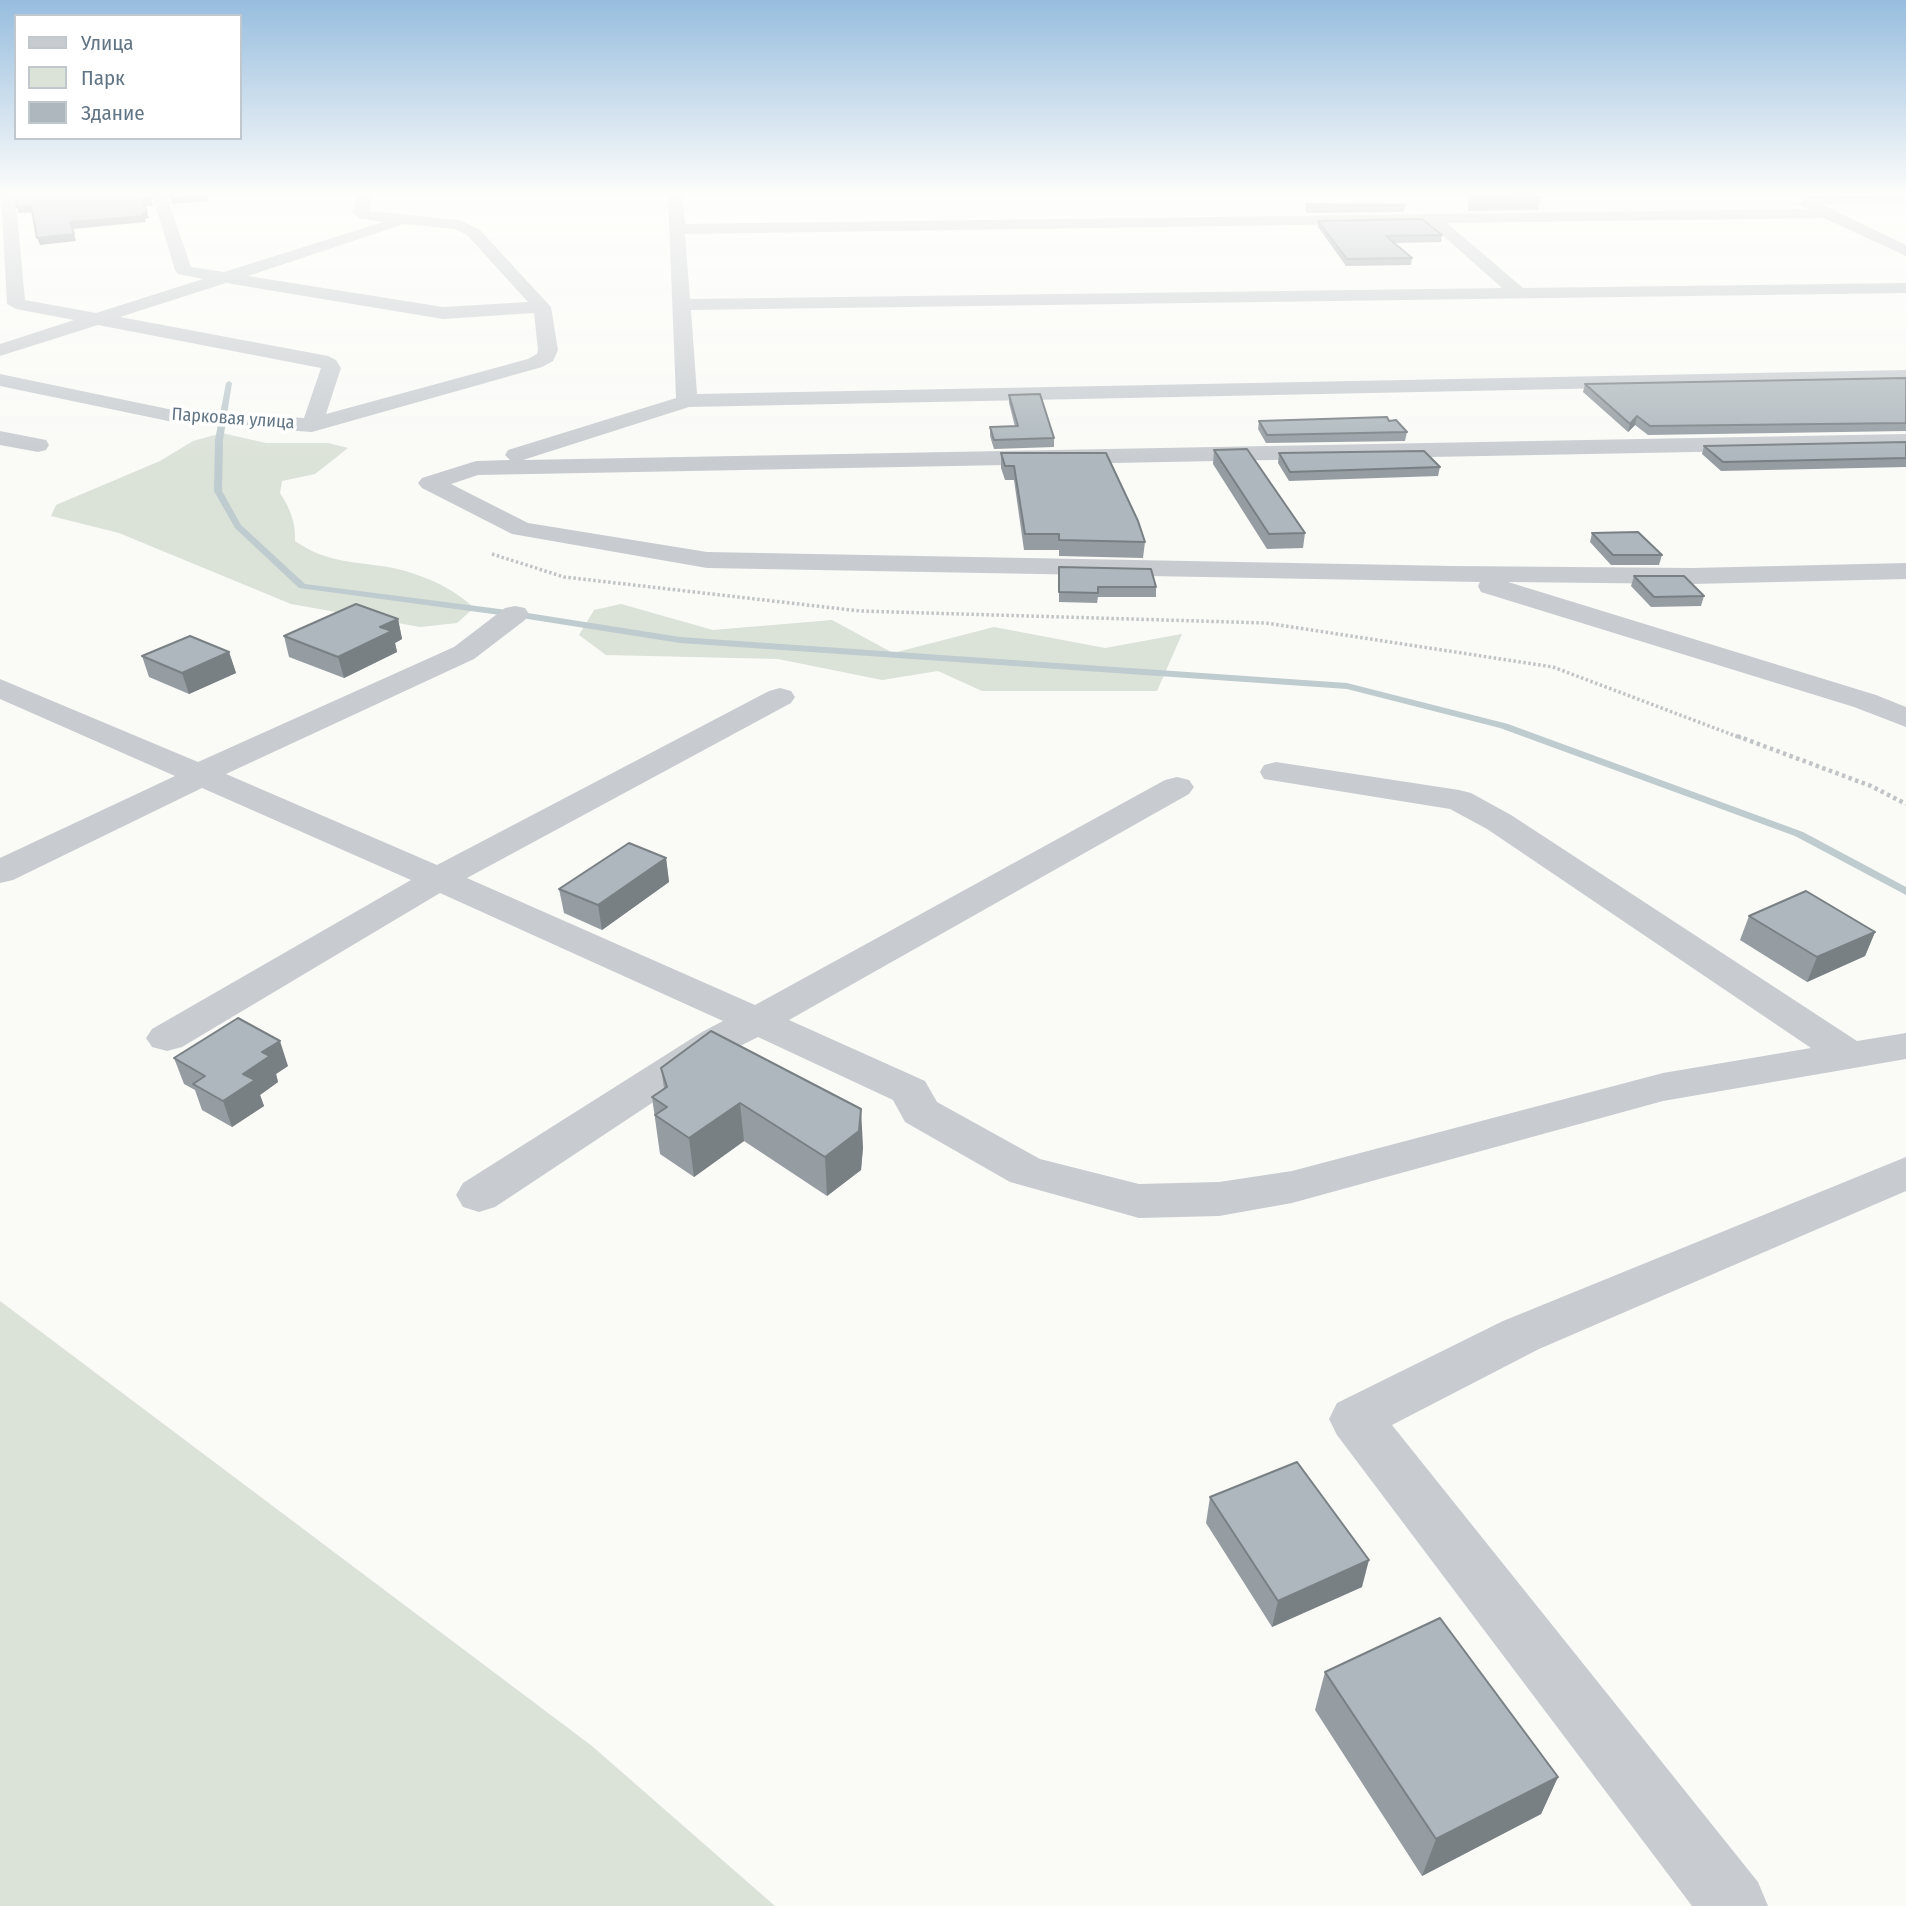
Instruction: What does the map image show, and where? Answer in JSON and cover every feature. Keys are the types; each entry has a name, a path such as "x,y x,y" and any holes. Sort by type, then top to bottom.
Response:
{"street":[{"name":"Парковая улица","path":"0,380 173,416 312,425 331,368 329,363 321,360 16,304 14,283"},
{"path":"0,350 207,283"},
{"path":"253,283 443,313 542,307"},
{"path":"312,425 535,363 546,357 548,350 542,307 519,283"},
{"path":"680,283 687,401"},
{"path":"1507,283 1519,293"},
{"path":"681,305 1906,288"},
{"path":"1906,376 687,401 430,483 520,529 707,560 1453,575 1692,576 1906,571"},
{"path":"0,438 38,445"},
{"path":"476,468 1906,441"},
{"path":"1453,575 1865,701 1906,719"},
{"path":"0,872 183,786 197,775 464,653 515,614"},
{"path":"0,688 440,878 910,1091 920,1112 1026,1171 1139,1200 1219,1199 1292,1187 1663,1087 1906,1046"},
{"path":"167,1038 440,878 780,697"},
{"path":"1276,772 1459,800 1499,822 1851,1056"},
{"path":"479,1195 717,1041 1177,787"},
{"path":"1734,1906 1356,1419 1521,1335 1906,1172"}],"path":[{"path":"492,554 564,576 860,611 1266,623 1553,667 1871,786 1906,804"}],"green space":[{"path":"222,433 266,443 328,443 348,448 315,474 282,481 280,493 292,516 295,541 330,558 393,568 426,578 457,594 474,608 457,623 420,627 291,604 119,533 51,516 56,505 160,461 193,441"},
{"path":"621,604 713,630 832,620 893,653 994,627 1105,648 1182,634 1157,691 982,691 938,671 882,680 778,659 606,655 579,635 594,610"},
{"path":"0,1301 592,1746 775,1906 0,1906"}],"building":[{"path":"1906,378 1906,423 1650,426 1637,416 1630,424 1585,384"},
{"path":"1040,394 1054,438 994,440 990,427 1018,426 1009,395"},
{"path":"1387,417 1389,421 1396,420 1407,432 1267,435 1259,421"},
{"path":"1906,442 1906,458 1723,462 1704,446"},
{"path":"1247,449 1305,533 1269,534 1214,450"},
{"path":"1424,451 1440,467 1290,472 1279,453"},
{"path":"1001,453 1106,453 1145,542 1059,540 1059,534 1025,534 1014,466 1005,466"},
{"path":"1638,532 1662,555 1613,555 1592,533"},
{"path":"1059,567 1151,569 1156,587 1098,587 1098,593 1059,592"},
{"path":"1634,576 1684,576 1704,596 1654,597"},
{"path":"356,604 398,619 380,627 392,631 338,657 284,636"},
{"path":"190,636 229,652 182,673 142,656"},
{"path":"629,843 666,858 598,905 559,889"},
{"path":"1806,891 1875,932 1817,957 1749,916"},
{"path":"238,1018 280,1041 262,1052 270,1056 243,1074 255,1080 223,1101 193,1084 205,1076 174,1058"},
{"path":"711,1031 861,1109 859,1131 825,1157 740,1103 689,1138 655,1115 667,1107 652,1097 667,1087 661,1068"},
{"path":"1297,1462 1369,1560 1278,1601 1210,1497"},
{"path":"1440,1618 1558,1777 1436,1839 1325,1672"}],"waterway":[{"path":"229,383 219,440 218,491 238,526 302,586 515,614 680,640 1347,686 1504,726 1799,834 1906,892"}]}
